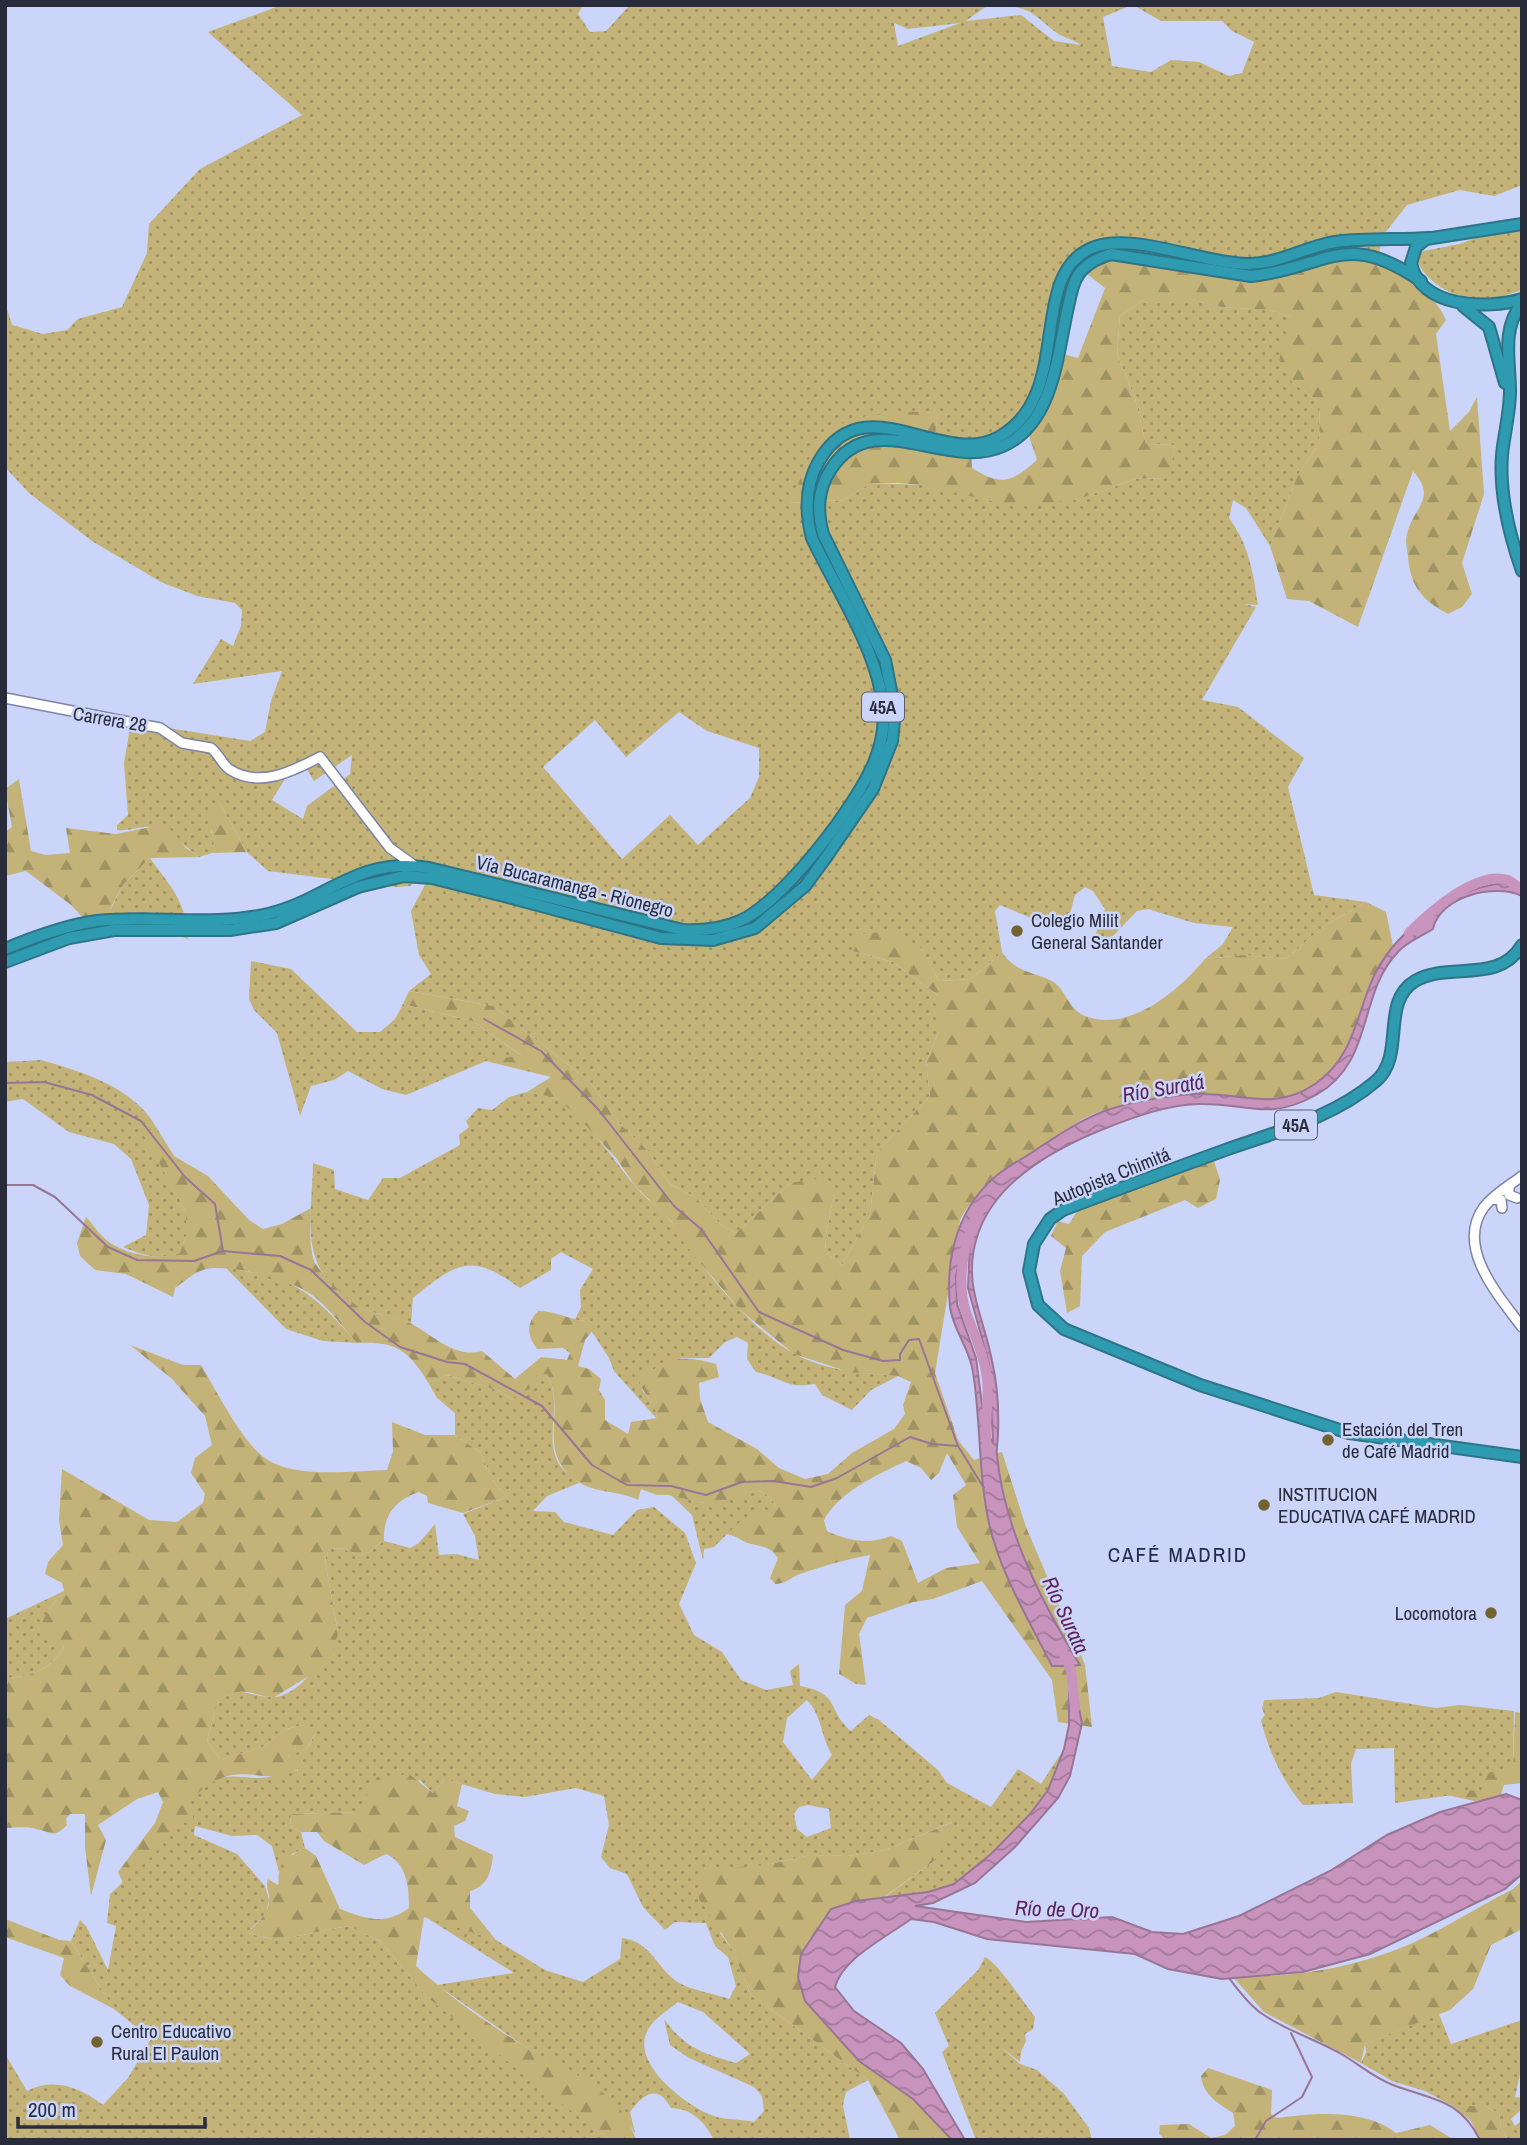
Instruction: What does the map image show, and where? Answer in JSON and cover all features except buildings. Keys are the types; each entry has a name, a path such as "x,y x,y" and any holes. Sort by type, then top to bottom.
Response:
{"highway":[{"name":"45A","path":"1430,238 1522,224"},
{"path":"1421,281 1413,271 1412,254 1419,244 1430,238"},
{"name":"Vía Bucaramanga - Rionegro","path":"5,949 95,922 237,919 271,914 357,874 391,866 415,866 683,930 707,931 724,927 758,911 787,885 853,798 875,761 881,738 884,711 873,665 812,538 807,518 810,481 824,452 846,435 869,427 891,427 929,438 979,443 999,437 1016,425 1033,404 1040,385 1061,279 1076,258 1091,248 1127,243 1249,264 1288,258 1334,242 1430,238"},
{"name":"Vía Bucaramanga - Rionegro","path":"5,962 69,938 114,930 230,930 276,923 358,887 404,876 432,878 662,938 713,940 755,928 805,886 827,856 873,789 885,765 892,741 895,711 885,660 823,534 818,515 823,485 836,462 847,451 872,438 891,438 948,452 971,453 990,451 1015,439 1027,430 1048,390 1076,278 1092,261 1111,254 1251,276 1273,274 1312,260 1350,253 1379,258 1421,281"},
{"name":"45A","path":"1421,281 1440,295 1458,303 1489,306 1522,301"},
{"path":"1506,425 1510,392 1507,341 1513,317 1522,301"},
{"path":"1458,303 1479,316 1493,336 1505,383 1503,495 1522,571"},
{"name":"Autopista Chimitá","path":"1522,945 1499,966 1430,976 1408,987 1398,1004 1393,1049 1385,1071 1355,1098 1311,1120 1063,1210 1050,1219 1034,1244 1029,1271 1038,1305 1056,1324 1080,1337 1200,1385 1349,1433 1522,1457"}],"street":[{"name":"Carrera 28","path":"5,698 160,728 182,743 211,748 226,767 248,775 283,775 320,757 390,848"},
{"path":"390,848 415,866"},
{"path":"390,848 393,857 391,866"},
{"path":"1522,1176 1492,1199 1478,1219 1475,1251 1522,1327"},
{"path":"1509,1186 1509,1195 1517,1198"},
{"path":"1492,1199 1501,1200 1502,1208"}],"green space":[{"path":"282,5 583,5 578,14 590,32 606,31 630,5 988,5 966,21 1021,15 1054,41 1081,45 1057,33 1028,11 1003,5 1132,5 1103,17 1112,66 1151,72 1171,60 1199,62 1229,76 1242,73 1254,42 1232,31 1222,21 1161,21 1133,5 1522,5 1522,185 1494,196 1460,190 1407,205 1381,238 1379,258 1273,274 1082,270 1048,390 1015,439 934,446 938,412 907,413 867,421 825,435 790,503 844,500 870,483 922,485 1076,500 1135,479 1168,478 1175,445 1146,444 1135,398 1117,354 1120,316 1145,299 1188,299 1221,307 1270,310 1291,317 1292,382 1320,403 1319,443 1298,475 1270,546 1246,508 1233,500 1229,518 1246,549 1258,605 1245,604 1256,607 1202,700 1238,707 1304,758 1288,787 1314,895 1366,902 1324,926 1286,959 1242,955 1205,959 1223,944 1233,927 1194,923 1148,909 1137,911 1108,941 1102,936 1095,936 1105,909 1093,891 1085,887 1075,895 1066,928 1036,920 1000,905 995,911 1002,952 971,979 939,981 921,948 852,951 893,962 940,997 939,1031 926,1062 930,1096 877,1152 870,1214 842,1265 826,1253 825,1240 834,1193 790,1183 736,1233 721,1225 695,1197 670,1184 648,1151 619,1123 589,1081 493,1006 409,991 431,974 419,955 411,911 433,870 410,886 397,887 268,871 247,852 219,802 211,832 216,842 212,853 199,857 159,829 145,827 117,830 117,825 128,815 124,763 131,722 250,741 265,732 271,701 282,671 193,684 221,639 233,646 241,626 242,610 235,603 197,596 161,582 92,541 29,493 5,467 5,302 12,325 43,334 67,330 78,319 122,307 147,253 149,224 200,169 302,115 208,32","holes":["894,23 908,29 960,23 898,46","679,712 707,731 759,748 759,777 750,798 698,845 670,815 622,859 543,767 595,720 626,757","352,755 350,774 307,806 303,819 272,800 291,769 304,765 314,781"]},
{"path":"1522,231 1522,290 1498,297 1473,300 1453,294 1426,274 1416,257 1419,252 1459,244 1490,233"},
{"path":"1365,255 1422,289 1446,320 1436,334 1450,431 1469,412 1477,397 1484,494 1462,563 1472,594 1462,607 1448,614 1424,597 1411,576 1406,537 1424,496 1420,481 1413,471 1358,627 1309,601 1287,599 1270,546 1298,475 1319,443 1320,403 1292,382 1279,360 1291,317 1270,310 1221,307 1188,299 1145,299 1120,316 1117,354 1135,398 1146,444 1175,445 1169,478 1135,479 1076,500 1013,506 922,485 898,483 870,483 844,500 790,503 809,460 824,436 847,422 878,414 938,412 934,445 971,451 972,468 991,478 1006,479 1021,473 1037,460 1027,430 1059,353 1078,358 1105,288 1082,270 1101,257 1251,276"},
{"path":"19,779 31,851 46,855 70,853 66,828 116,834 166,824 186,848 199,857 150,858 123,885 110,909 123,917 86,921 71,905 26,871 5,876 5,832 12,827 5,789"},
{"path":"219,802 247,852 212,853 209,811 211,804"},
{"path":"150,858 181,904 188,939 160,929 74,940 5,967 5,953 65,927 121,916 110,910 123,885"},
{"path":"1366,902 1386,912 1393,946 1382,963 1342,1057 1313,1085 1282,1098 1185,1095 1138,1101 1094,1114 1068,1128 999,1176 974,1199 960,1220 935,1373 958,1440 974,1460 1002,1452 1026,1527 1085,1665 1092,1727 1058,1722 1052,1680 982,1581 933,1599 913,1602 867,1618 859,1634 866,1685 856,1684 839,1674 845,1605 862,1591 870,1555 826,1566 775,1584 770,1578 778,1558 775,1554 729,1532 745,1517 778,1509 770,1497 759,1490 713,1503 657,1495 641,1489 638,1500 584,1485 564,1469 557,1457 554,1444 553,1388 547,1374 537,1375 534,1386 511,1399 500,1391 447,1375 429,1384 415,1363 400,1350 382,1344 357,1343 312,1295 275,1278 242,1270 213,1268 199,1271 175,1288 173,1297 126,1274 95,1270 80,1256 77,1243 86,1217 117,1247 153,1256 180,1253 186,1236 186,1212 143,1134 156,1127 174,1156 208,1176 249,1220 263,1229 282,1224 311,1208 310,1228 314,1261 334,1286 359,1307 404,1320 453,1349 472,1353 482,1351 515,1379 541,1357 567,1360 570,1353 563,1348 537,1349 529,1330 531,1320 538,1311 585,1321 593,1330 585,1340 578,1366 589,1369 601,1379 599,1390 605,1400 605,1420 628,1434 631,1422 657,1418 639,1380 674,1360 692,1359 716,1364 719,1377 699,1383 700,1399 708,1422 757,1449 779,1468 805,1479 828,1474 852,1453 894,1429 905,1414 903,1405 911,1382 898,1376 849,1372 794,1354 740,1310 683,1242 671,1221 636,1187 616,1158 578,1117 557,1098 527,1092 551,1077 486,1061 521,1055 472,1021 403,1004 409,991 493,1006 589,1081 619,1123 648,1151 670,1184 695,1197 721,1225 736,1233 790,1183 826,1177 834,1193 825,1240 826,1253 842,1265 870,1214 877,1152 930,1096 926,1062 939,1031 939,996 893,962 852,951 852,935 890,931 921,948 939,981 971,979 1002,952 1019,968 1056,984 1080,1013 1102,1020 1119,1019 1152,1006 1181,984 1205,959 1242,955 1286,959 1324,926","holes":["947,1453 966,1485 953,1495 957,1527 980,1563 946,1568 918,1583 902,1541 891,1536 858,1541 827,1531 824,1520 849,1492 906,1461 921,1468 931,1480 939,1473"]},
{"path":"251,961 291,969 357,1032 380,1032 395,1019 403,1004 472,1021 522,1056 486,1061 406,1095 382,1089 348,1071 334,1080 311,1086 300,1116 277,1033 254,1010 249,999"},
{"path":"41,1060 106,1083 147,1113 156,1127 144,1134 186,1212 186,1236 180,1253 158,1257 123,1247 146,1235 149,1205 131,1159 114,1144 69,1132 23,1099 5,1102 5,1062"},
{"path":"527,1092 558,1099 577,1115 639,1191 668,1218 727,1295 743,1313 777,1342 795,1354 819,1364 898,1376 871,1390 852,1410 822,1395 815,1384 791,1384 756,1372 747,1359 748,1343 737,1337 725,1342 709,1358 681,1358 642,1390 656,1408 657,1419 614,1371 609,1358 585,1321 575,1320 581,1307 580,1290 593,1269 561,1252 551,1259 551,1270 520,1288 489,1269 465,1266 453,1270 413,1298 411,1323 359,1307 339,1292 325,1277 316,1261 312,1244 313,1163 334,1170 335,1189 368,1200 383,1178 400,1178 460,1145 459,1135 469,1127 466,1121 478,1108 492,1110 509,1097"},
{"path":"1213,1158 1220,1180 1216,1199 1198,1208 1185,1200 1105,1232 1082,1256 1080,1306 1067,1313 1060,1271 1066,1248 1051,1236 1058,1221 1069,1224 1080,1207"},
{"path":"223,1265 280,1279 293,1285 317,1302 357,1343 323,1341 286,1329"},
{"path":"130,1345 183,1365 201,1365 247,1440 265,1458 277,1465 324,1472 387,1470 393,1451 392,1422 425,1435 455,1435 480,1452 494,1482 507,1497 463,1513 428,1503 427,1496 419,1492 397,1504 388,1517 384,1541 363,1556 340,1548 329,1549 325,1560 338,1633 330,1663 273,1698 240,1692 218,1700 207,1741 221,1760 265,1746 283,1730 302,1725 315,1733 307,1749 288,1756 301,1766 286,1775 241,1774 221,1778 210,1784 191,1799 194,1826 175,1819 168,1837 155,1854 123,1883 118,1872 155,1823 163,1802 158,1792 137,1799 98,1825 106,1840 91,1896 85,1847 85,1814 70,1814 66,1819 67,1825 55,1833 28,1828 5,1828 5,1678 39,1671 53,1661 64,1647 40,1628 47,1611 64,1591 62,1583 45,1574 48,1562 63,1545 59,1520 62,1469 149,1520 177,1522 203,1503 205,1494 191,1473 195,1458 212,1445 205,1416 171,1378"},
{"path":"537,1374 547,1374 554,1397 555,1453 561,1467 579,1483 547,1496 533,1511 555,1512 564,1522 613,1535 637,1510 654,1507 685,1533 696,1563 679,1604 694,1635 722,1652 741,1680 766,1690 793,1685 790,1671 799,1664 800,1686 813,1689 828,1698 851,1731 869,1715 879,1720 938,1770 947,1783 991,1807 1018,1769 1041,1784 1064,1749 1058,1769 1042,1800 1006,1841 953,1884 928,1892 885,1897 934,1861 952,1822 885,1850 848,1856 811,1855 766,1865 720,1933 732,1949 751,1995 868,2080 846,2092 843,2105 850,2140 714,2140 697,2117 685,2110 671,2108 666,2100 656,2094 645,2096 630,2112 635,2133 616,2105 595,2087 524,2046 437,1985 514,1973 424,1916 496,1940 545,1970 583,1982 620,1959 622,1938 640,1944 669,1975 687,1986 729,1999 736,1986 728,1957 715,1946 706,1923 675,1922 665,1930 643,1907 627,1874 610,1868 601,1857 609,1825 604,1796 576,1788 525,1797 495,1794 445,1779 433,1793 420,1780 357,1812 291,1814 290,1826 301,1832 305,1848 292,1854 279,1872 272,1846 257,1835 232,1836 195,1826 194,1835 237,1854 265,1886 269,1900 266,1913 247,1933 277,1940 348,1926 380,1941 428,1998 610,2140 5,2140 5,2054 27,2091 47,2085 67,2086 103,2105 128,2078 151,2039 114,2009 71,1941 80,1920 86,1926 108,1970 116,1926 107,1923 110,1894 136,1867 186,1802 199,1790 219,1779 260,1778 298,1770 288,1755 307,1749 315,1734 302,1725 283,1730 265,1746 221,1760 207,1741 218,1700 239,1692 280,1696 301,1684 326,1653 338,1633 325,1560 329,1549 340,1548 363,1556 384,1541 410,1548 419,1543 435,1524 439,1555 456,1554 479,1560 475,1536 463,1514 507,1497 494,1482 480,1452 455,1435 455,1413 437,1398 429,1384 447,1375 500,1391 511,1399","holes":["807,1700 816,1712 832,1755 812,1780 783,1742 787,1718","808,1805 829,1809 831,1828 807,1837 797,1829 794,1814 799,1807","678,2002 703,2012 750,2054 736,2063 704,2052 679,2037 664,2019 670,2045 689,2058 754,2087 762,2096 764,2111 754,2122 721,2118 706,2113 680,2097 649,2062 645,2037 654,2022"]},
{"path":"758,1490 770,1497 778,1509 730,1532 739,1538 727,1534 714,1547 704,1549 703,1560 692,1515 670,1494 703,1503 718,1503"},
{"path":"64,1591 47,1611 47,1632 64,1647 59,1655 46,1667 32,1674 5,1678 5,1619"},
{"path":"1336,1692 1436,1708 1460,1705 1514,1711 1513,1767 1481,1791 1395,1803 1394,1748 1356,1749 1351,1764 1353,1803 1303,1805 1283,1776 1268,1743 1261,1720 1265,1715 1262,1709 1264,1700 1319,1698"},
{"path":"1515,1712 1522,1713 1522,1783 1504,1785 1500,1798 1474,1801 1443,1794 1463,1790 1481,1791 1487,1773 1513,1767"},
{"path":"409,1774 433,1793 445,1779 462,1784 457,1806 469,1811 465,1821 454,1826 455,1837 493,1855 488,1878 481,1886 470,1891 470,1908 496,1940 424,1917 416,1966 496,2028 605,2094 629,2122 636,2140 610,2140 541,2088 428,1998 380,1941 348,1926 277,1940 247,1933 266,1911 269,1901 268,1879 278,1885 282,1864 305,1848 316,1856 340,1909 358,1916 383,1919 409,1908 405,1876 393,1858 386,1854 364,1865 324,1841 317,1832 301,1832 290,1826 291,1814 357,1812 377,1777"},
{"path":"953,1822 945,1844 934,1861 884,1897 856,1901 831,1909 801,1954 805,2001 859,2061 913,2099 952,2140 900,2140 868,2080 751,1995 732,1949 699,1899 698,1885 709,1869 766,1865 811,1855 848,1856 885,1850"},
{"path":"1522,1881 1522,1929 1491,1945 1473,1989 1450,2010 1365,2044 1361,2063 1264,2012 1233,1977 1317,1971 1378,1956 1427,1936 1513,1889"},
{"path":"5,1919 59,1940 71,1941 114,2009 70,1986 60,1975 64,1958 5,1937"},
{"path":"985,1957 1004,1975 1035,2017 1033,2029 1025,2034 1026,2041 1020,2062 1001,2047 1020,2064 1037,2070 1064,2094 1089,2128 1092,2140 976,2140 942,2052 949,2046 935,2013 978,1970"},
{"path":"1439,2014 1451,2044 1522,2020 1522,2065 1515,2097 1522,2098 1522,2109 1511,2119 1515,2126 1522,2120 1522,2140 1508,2140 1501,2127 1499,2113 1484,2106 1453,2106 1425,2091 1392,2081 1361,2063 1366,2052 1365,2044"},
{"path":"1208,2068 1272,2090 1271,2114 1277,2118 1322,2114 1354,2116 1369,2119 1396,2133 1430,2125 1454,2140 1166,2140 1159,2134 1160,2125 1189,2124 1211,2138 1225,2135 1235,2126 1233,2113 1212,2098 1202,2083 1201,2076"},
{"path":"1453,2106 1484,2106 1499,2113 1501,2127 1508,2140 1480,2140 1471,2121"}],"water":[{"path":"1503,883 1522,889 1522,896 1498,891 1470,895 1446,908 1433,929 1401,948 1385,969 1376,987 1348,1065 1335,1081 1316,1095 1300,1103 1272,1109 1191,1104 1151,1112 1125,1121 1082,1138 1044,1158 1010,1185 996,1200 985,1218 977,1237 972,1270 976,1300 995,1378 997,1452 1001,1483 1016,1538 1027,1564 1080,1665 1070,1666 1082,1723 1070,1776 1058,1798 1015,1847 975,1883 933,1903 915,1906 1026,1922 1112,1917 1152,1932 1183,1934 1239,1916 1330,1871 1387,1835 1440,1812 1506,1794 1522,1800 1522,1874 1505,1889 1370,1954 1303,1972 1222,1979 1168,1969 1135,1954 987,1939 934,1922 911,1919 856,1958 839,1977 835,1987 854,2011 901,2043 923,2069 965,2140 952,2140 913,2099 859,2061 805,2001 798,1977 801,1954 831,1909 856,1901 928,1892 954,1884 991,1854 1030,1814 1048,1790 1064,1749 1069,1725 1069,1666 1052,1666 1000,1560 989,1523 973,1372 950,1307 950,1268 958,1232 965,1215 975,1199 1001,1172 1096,1114 1136,1102 1184,1095 1273,1099 1287,1097 1315,1084 1337,1063 1344,1052 1370,985 1392,948 1424,917 1443,904 1483,887","holes":["979,1211 970,1242 968,1288 989,1364 993,1441 986,1435 976,1358 957,1304 956,1275 967,1233"]}],"waterway":[{"name":"Río Suratá","path":"1409,933 1454,895 1482,881 1508,880 1522,890"},
{"path":"484,1019 541,1051 598,1109 674,1206 701,1229 759,1312 843,1350 883,1361 900,1360 900,1354 909,1340 919,1339 958,1446 984,1488"},
{"path":"5,1083 44,1082 92,1095 141,1121 185,1177 215,1204 223,1251"},
{"path":"5,1185 33,1185 55,1197 108,1247 137,1260 194,1261 223,1251 280,1256 311,1270 365,1322 400,1347 447,1362 465,1364 542,1406 592,1465 627,1485 671,1486 706,1495 742,1482 774,1481 811,1487 837,1478 910,1437 932,1444 958,1446"},
{"name":"Río Suratá","path":"984,1203 967,1241 962,1285 966,1312 986,1369 987,1448"},
{"name":"Río Surata","path":"1063,1652 1071,1670 1075,1708"},
{"path":"1229,1978 1252,2006 1271,2019 1333,2049 1386,2082 1454,2108 1472,2126 1480,2140"},
{"path":"1255,2140 1266,2121 1302,2097 1312,2077 1291,2033"}],"place":[{"name":"Colegio Milit General Santander","path":"1017,931"},
{"name":"Estación del Tren de Café Madrid","path":"1328,1440"},
{"name":"INSTITUCION EDUCATIVA CAFÉ MADRID","path":"1264,1505"},
{"name":"Locomotora","path":"1491,1613"},
{"name":"Centro Educativo Rural El Paulon","path":"97,2042"}],"district":[{"name":"CAFÉ MADRID","path":"1178,1554"}],"water label":[{"name":"Río de Oro","path":"1057,1909"}]}
